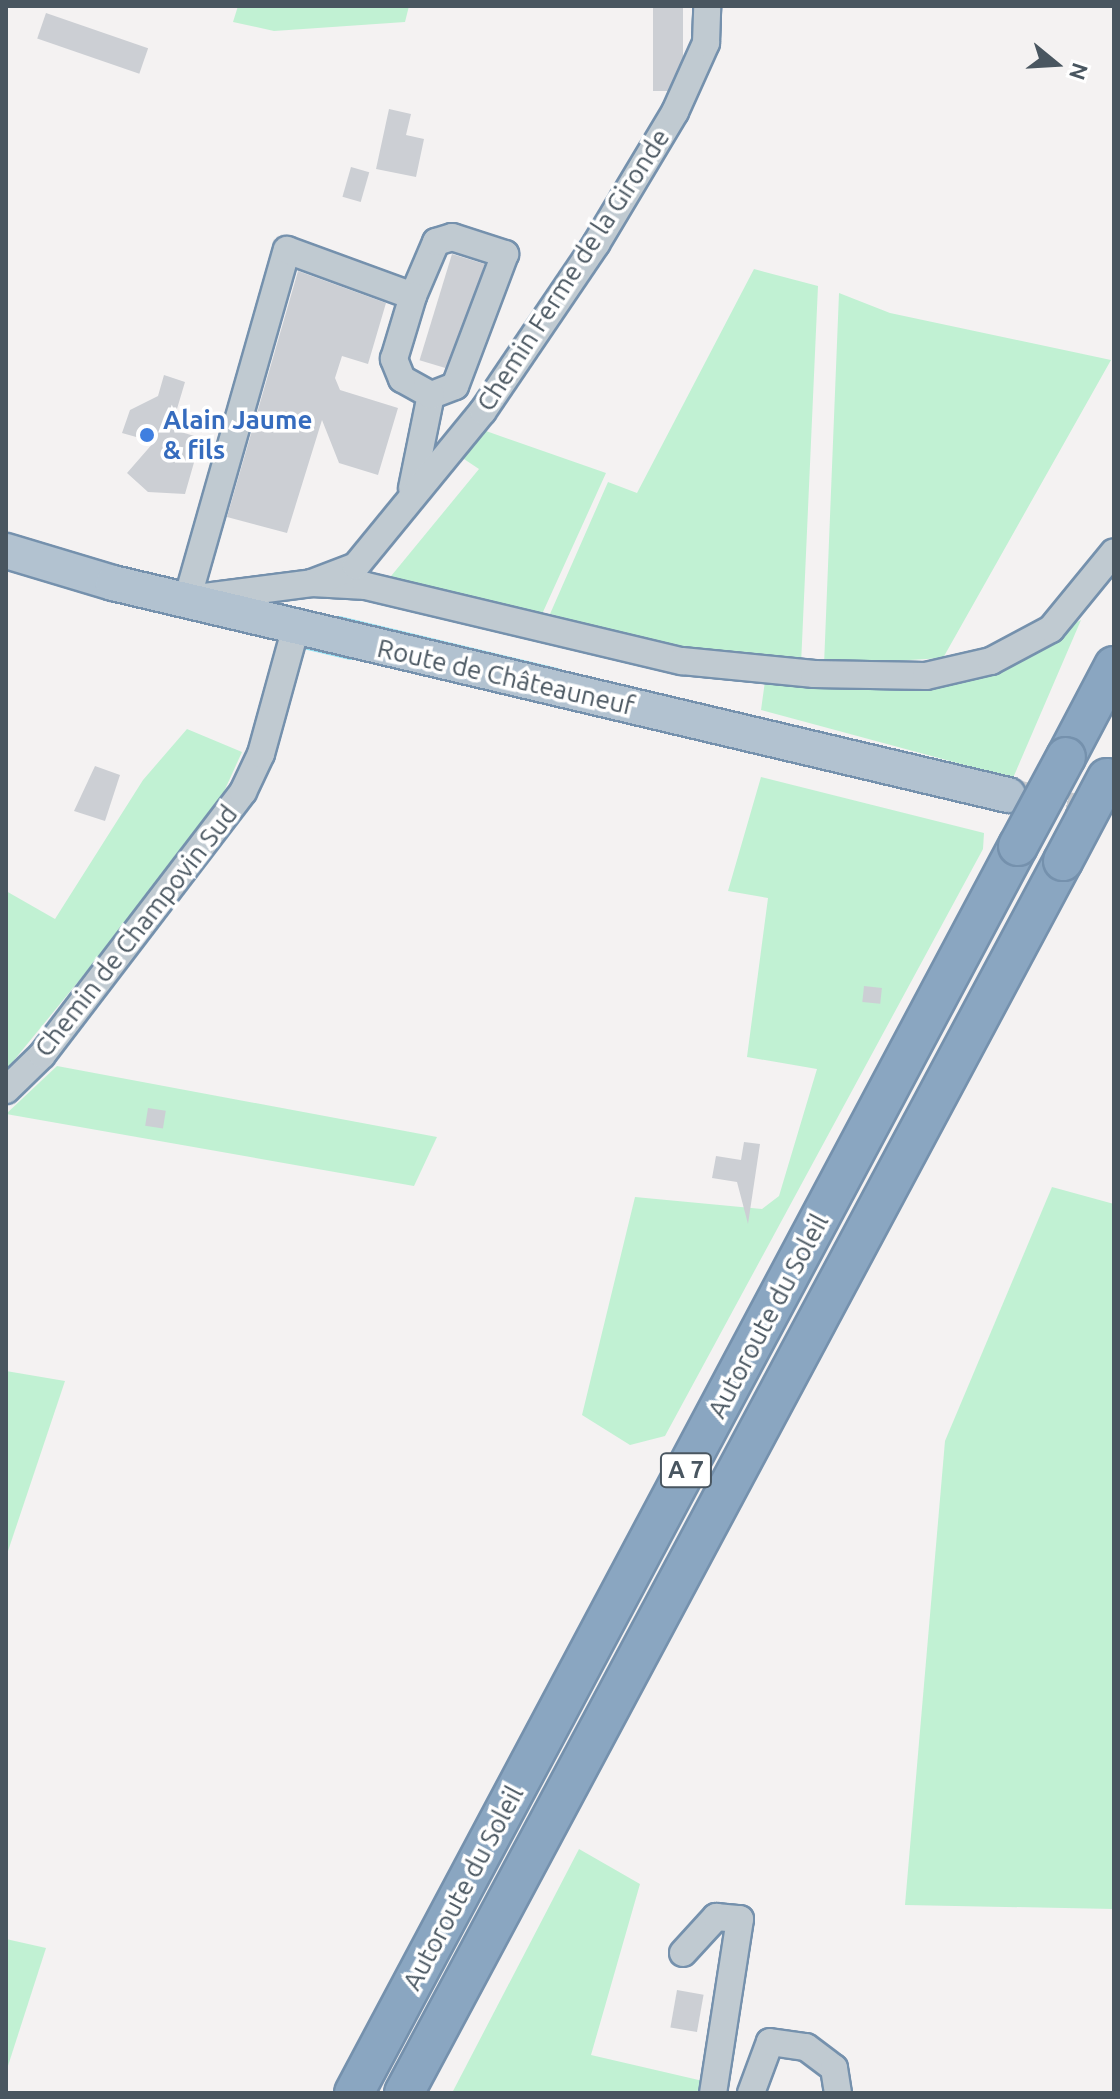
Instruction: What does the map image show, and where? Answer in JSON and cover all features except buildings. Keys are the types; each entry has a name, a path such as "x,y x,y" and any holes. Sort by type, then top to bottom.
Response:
{"highway":[{"name":"Autoroute du Soleil","path":"354,2093 1114,666"},
{"name":"Autoroute du Soleil","path":"404,2093 1110,772"},
{"path":"429,2093 523,1917 544,1831"}],"main road":[{"name":"Route de Châteauneuf","path":"6,551 296,627 1008,795"}],"street":[{"name":"Chemin Ferme de la Gironde","path":"187,600 312,583 356,566 411,491 483,411 596,244 675,112 706,43 707,6"},
{"path":"452,237 505,254 455,386 431,395 402,379 394,359 413,296 436,242 452,237"},
{"path":"187,600 287,250 413,296"},
{"path":"411,491 431,395"},
{"path":"312,583 366,586 682,661 814,674 926,676 991,661 1051,629 1114,552"},
{"name":"Chemin de Champovin Sud","path":"6,1090 42,1055 243,792 261,754 296,627"},
{"path":"683,1953 716,1917 740,1919 713,2093"},
{"path":"751,2093 770,2042 806,2047 834,2068 838,2093"}],"green space":[{"path":"238,6 409,6 405,22 274,31 233,22"},
{"path":"754,269 818,286 801,665 680,648 550,614 608,482 637,493"},
{"path":"839,293 890,313 1111,360 943,658 824,665"},
{"path":"486,431 606,473 538,623 387,581 479,469 461,457"},
{"path":"1081,620 1013,778 761,710 765,681 938,687 965,681"},
{"path":"187,729 242,752 212,818 6,1070 6,891 55,919 143,780"},
{"path":"761,777 984,833 983,849 665,1436 630,1445 582,1415 635,1197 762,1209 779,1196 817,1069 747,1057 768,898 728,891"},
{"path":"57,1066 437,1137 414,1186 6,1114"},
{"path":"1052,1187 1114,1204 1114,1909 905,1905 945,1441"},
{"path":"6,1371 65,1381 6,1557"},
{"path":"579,1849 640,1884 591,2055 703,2081 701,2093 452,2093"},
{"path":"6,1939 46,1948 6,2072"}],"waterway":[{"path":"339,619 558,671"},
{"path":"304,646 351,657"}],"tunnel":[{"path":"1016,797 1114,820"}],"place":[{"name":"Alain Jaume & fils","path":"147,435"}]}
